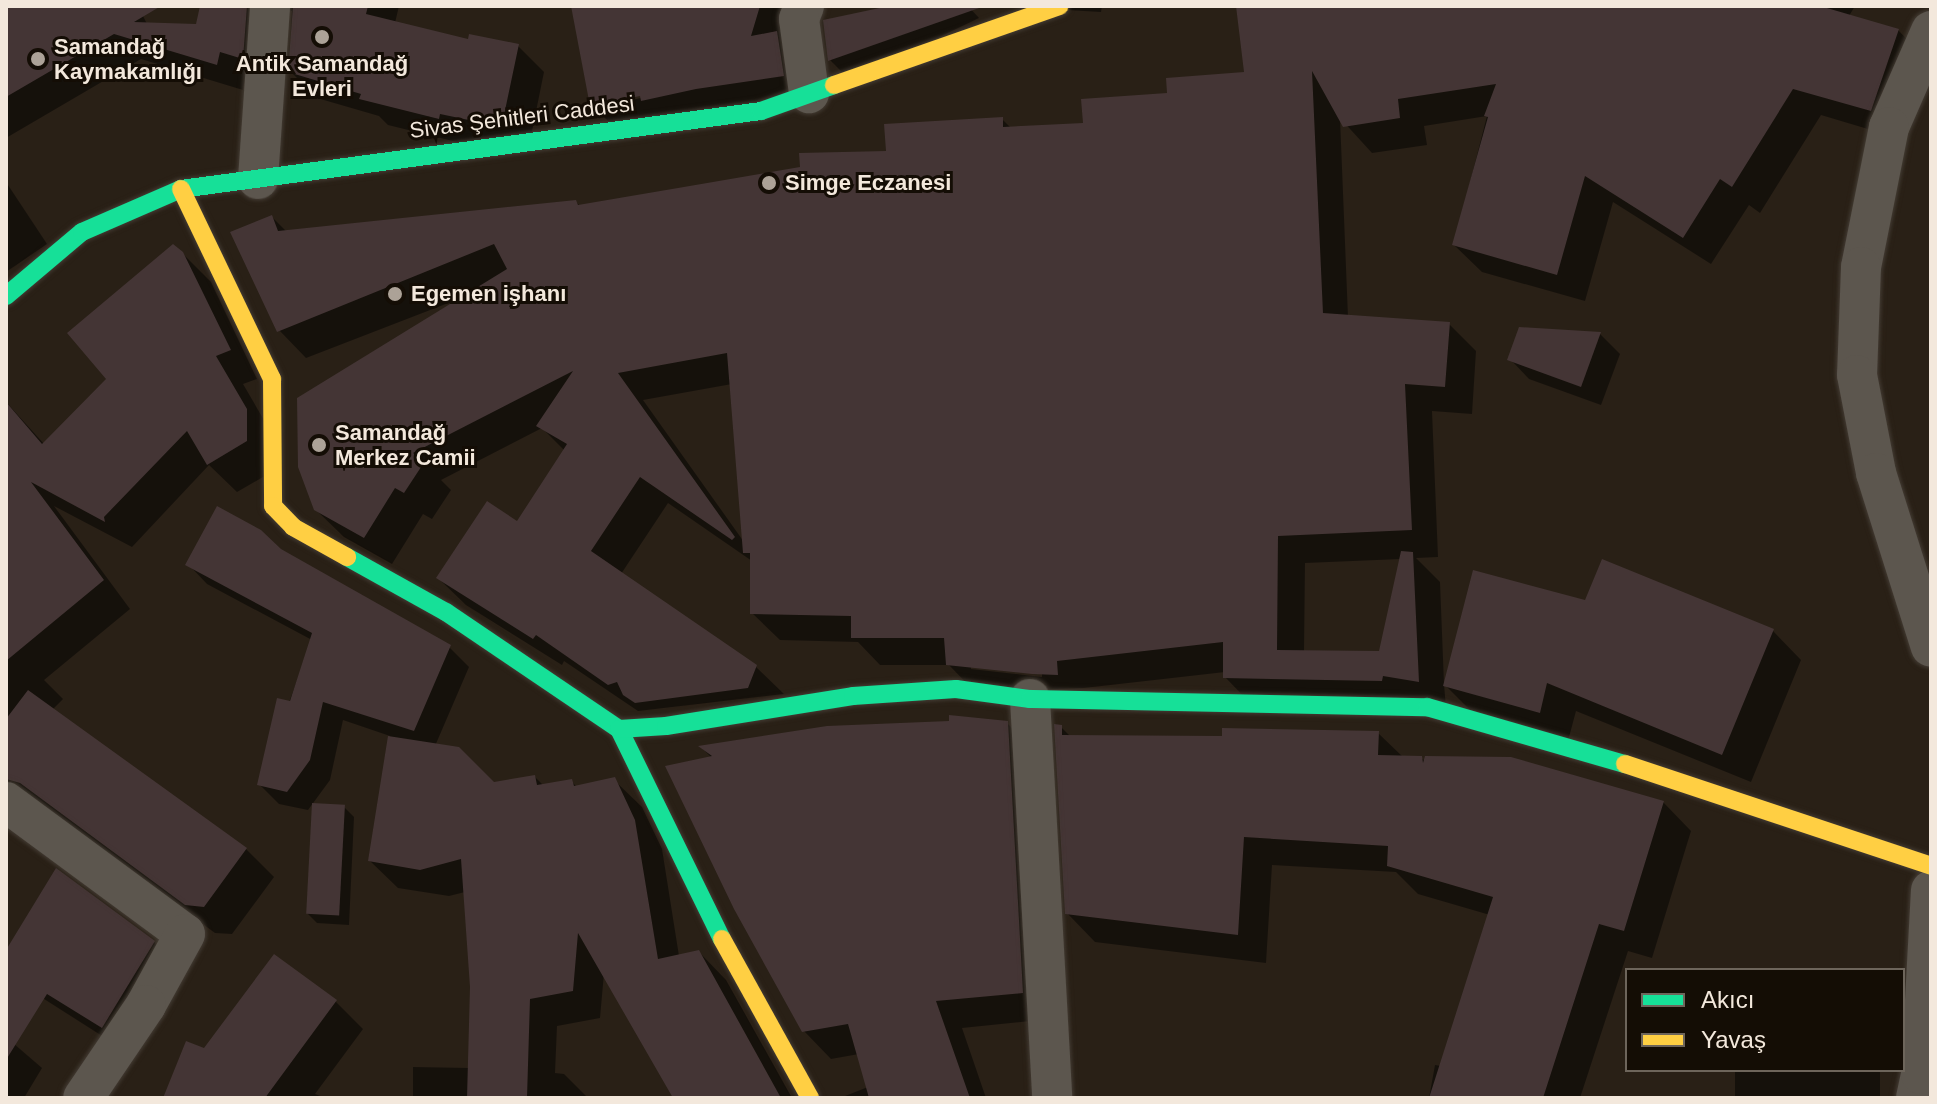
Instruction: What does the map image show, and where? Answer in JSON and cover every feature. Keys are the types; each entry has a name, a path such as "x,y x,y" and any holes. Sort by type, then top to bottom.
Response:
{"street":[{"path":"258,179 270,6"},
{"path":"804,6 799,19 809,93"},
{"name":"Sivas Şehitleri Caddesi","path":"6,296 82,232 181,189 421,154 761,111 1060,6"},
{"path":"1931,31 1889,127 1861,267 1857,375 1876,473 1931,647"},
{"path":"181,189 272,379 273,506 293,527 446,612 619,729 712,921 810,1098"},
{"path":"619,729 666,726 853,696 956,689 1030,699 1427,707 1672,777 1931,866"},
{"path":"1030,699 1052,1098"},
{"path":"6,802 185,934 92,1096"},
{"path":"1916,1098 1921,1074 1931,890"}],"building":[{"path":"6,6 161,6 134,22 196,24 200,6 247,6 243,59 220,52 217,65 114,34 6,97"},
{"path":"293,6 368,6 366,14 468,39 469,34 519,44 503,120 483,123 440,114 439,119 359,99 361,94 288,72"},
{"path":"571,6 760,6 751,36 777,31 784,76 641,101 640,96 590,106"},
{"path":"889,6 982,7 828,61 823,20"},
{"path":"1236,6 1820,6 1899,29 1871,111 1793,89 1732,187 1720,179 1683,238 1585,176 1557,275 1452,245 1488,117 1484,116 1496,84 1398,99 1400,118 1343,127 1312,71 1323,313 1450,322 1445,387 1405,384 1412,530 1278,536 1277,650 1379,651 1401,551 1413,552 1419,682 1383,676 1382,681 1223,678 1223,642 1057,661 1058,675 1032,674 946,665 944,638 851,638 851,616 750,614 750,553 743,553 727,353 618,373 735,537 732,540 640,477 591,551 757,665 748,688 635,703 623,695 617,682 608,685 536,635 533,639 436,578 487,501 517,521 567,444 536,426 573,371 413,453 425,461 404,493 395,488 364,538 314,510 298,467 297,398 507,269 494,244 277,332 230,232 272,215 278,231 576,200 578,205 800,167 799,153 886,151 884,124 1003,117 1003,127 1083,123 1081,99 1167,93 1166,78 1244,72"},
{"path":"173,244 183,252 231,350 216,356 247,409 247,441 207,465 187,431 104,517 105,522 31,482 104,580 6,661 6,402 42,444 106,379 67,333"},
{"path":"1519,327 1601,332 1581,387 1507,360"},
{"path":"217,506 261,530 281,549 451,645 414,731 323,702 310,760 287,792 257,785 277,698 290,701 312,633 185,565"},
{"path":"1602,559 1774,629 1722,755 1547,683 1540,713 1443,686 1473,570 1585,600"},
{"path":"28,690 247,848 204,907 185,905 20,783 6,779 6,719"},
{"path":"949,715 1008,721 1023,993 936,1001 970,1098 869,1098 848,1024 802,1032 734,909 665,766 712,756 698,746 827,726 949,721"},
{"path":"1054,724 1062,725 1062,735 1222,736 1222,728 1379,731 1378,755 1422,756 1423,763 1425,756 1511,757 1664,801 1624,931 1599,924 1543,1098 1429,1098 1493,897 1387,866 1388,846 1244,837 1238,935 1065,914"},
{"path":"388,736 459,747 494,782 535,775 537,785 572,779 574,786 615,777 635,820 658,959 699,950 781,1098 673,1098 578,933 573,991 530,999 527,1098 467,1098 470,987 461,859 420,870 368,861"},
{"path":"312,803 345,805 339,916 306,914"},
{"path":"56,868 155,941 102,1028 47,994 6,1060 6,950"},
{"path":"274,954 337,1000 265,1098 163,1098 186,1041 204,1048"}],"traffic: fast":[{"path":"6,296 82,232 181,189 761,111 834,85"},
{"path":"347,557 446,612 619,729 722,939"},
{"path":"619,729 666,726 853,696 956,689 1030,699 1427,707 1625,764"}],"traffic: slow":[{"path":"834,85 1060,6"},
{"path":"181,189 272,379 273,506 293,527 347,557"},
{"path":"1625,764 1931,866"},
{"path":"722,939 810,1098"}],"place":[{"name":"Antik Samandağ Evleri","path":"322,37"},
{"name":"Samandağ Kaymakamlığı","path":"38,59"},
{"name":"Simge Eczanesi","path":"769,183"},
{"name":"Egemen işhanı","path":"395,294"},
{"name":"Samandağ Merkez Camii","path":"319,445"}]}
